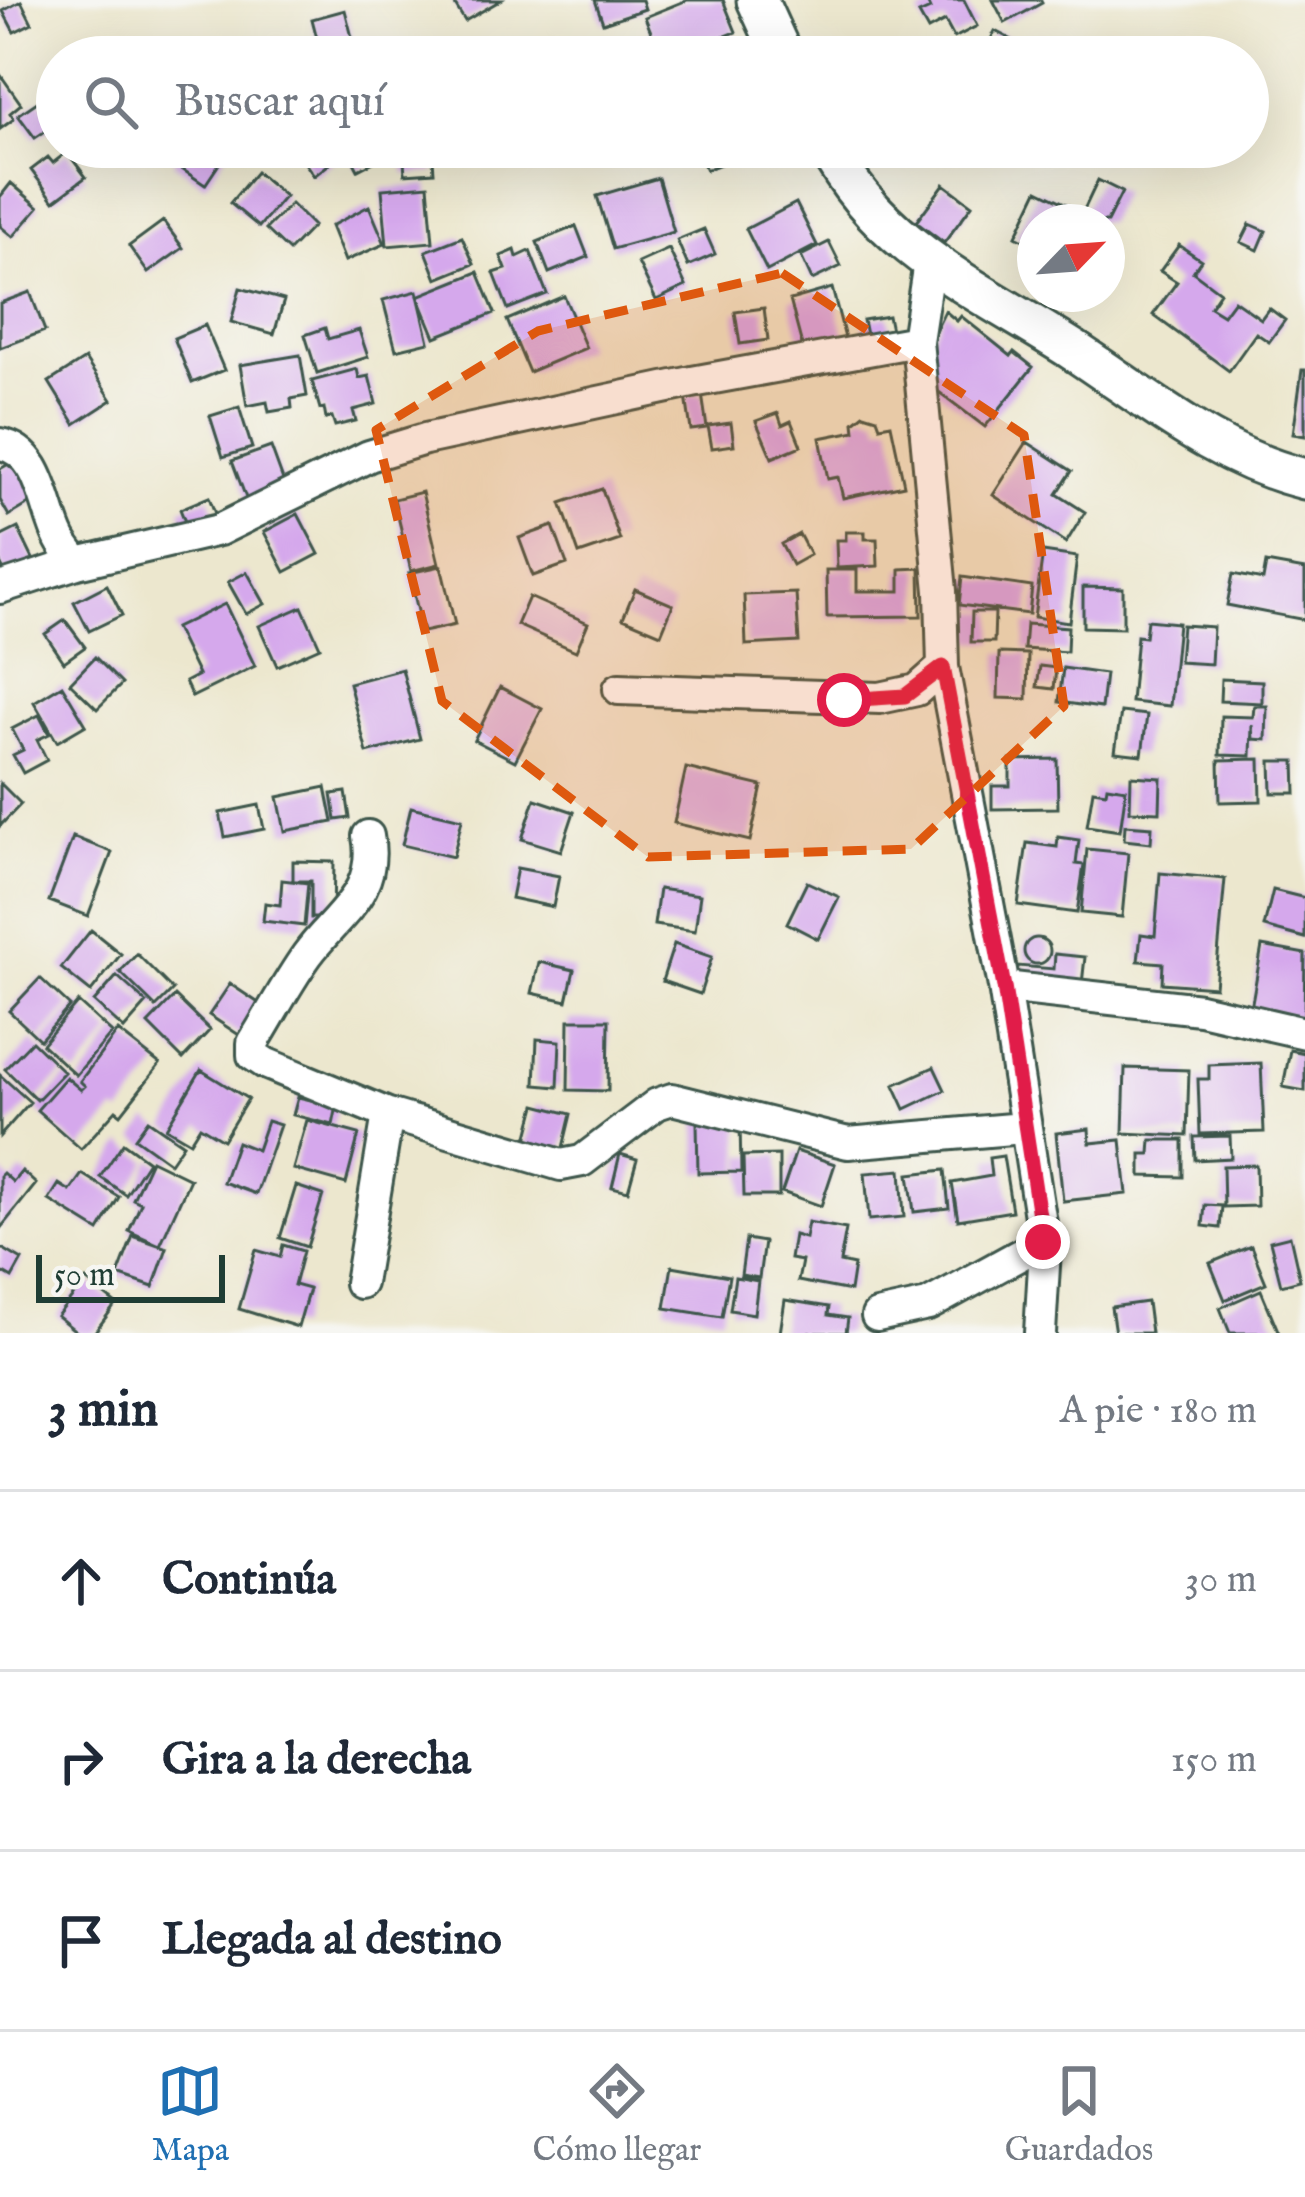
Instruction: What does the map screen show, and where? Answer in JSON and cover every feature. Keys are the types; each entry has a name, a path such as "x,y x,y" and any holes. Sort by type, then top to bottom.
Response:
{"street":[{"path":"757,0 773,36"},
{"path":"842,168 870,209 929,262 1212,443 1269,470 1305,478"},
{"path":"929,262 917,341 941,591 943,667 1004,987 1043,1242 1040,1333"},
{"path":"0,588 76,563 219,530 369,456 425,439 692,382 917,341"},
{"path":"0,444 14,447 27,461 46,496 58,536 76,563"},
{"path":"619,688 880,698 916,690 943,667"},
{"path":"368,836 371,865 361,896 308,953 253,1043 253,1055 388,1114 561,1165 582,1161 657,1104 672,1099 848,1143 1023,1128"},
{"path":"1004,987 1200,1010 1305,1034"},
{"path":"360,1283 388,1114"},
{"path":"877,1316 928,1305 1043,1242"}],"highlighted area":[{"path":"782,273 1024,435 1064,706 911,849 648,857 442,701 376,430 538,331"}],"building":[{"path":"452,0 501,0 465,21"},
{"path":"595,0 642,0 645,9 603,23"},
{"path":"687,0 723,0 736,32 653,36 645,17"},
{"path":"926,0 964,0 977,26 958,36 953,36 945,21 928,30 919,14 930,9"},
{"path":"993,0 1041,0 1042,3 1005,23"},
{"path":"21,1 32,23 14,32 3,11"},
{"path":"345,10 352,36 316,36 312,19"},
{"path":"0,74 21,104 10,113 14,119 0,129"},
{"path":"36,103 36,137 35,138 18,115"},
{"path":"36,166 79,168 86,177 54,201 31,170"},
{"path":"180,168 216,168 205,185"},
{"path":"405,168 434,168 434,172 405,174"},
{"path":"256,172 285,196 259,227 230,203"},
{"path":"658,178 674,232 613,249 597,196"},
{"path":"1098,180 1122,192 1116,204 1087,204"},
{"path":"11,183 39,207 13,237 0,226 0,197"},
{"path":"944,184 972,205 944,243 916,222"},
{"path":"428,185 433,242 387,246 382,189"},
{"path":"1038,190 1067,204 1031,204"},
{"path":"796,203 817,245 767,271 746,229"},
{"path":"291,204 313,226 289,251 266,229"},
{"path":"369,206 385,244 345,261 331,226"},
{"path":"163,221 183,248 148,273 129,246"},
{"path":"1250,224 1266,231 1258,250 1241,242"},
{"path":"576,226 588,257 549,273 537,242"},
{"path":"704,229 715,254 688,266 677,240"},
{"path":"462,237 474,264 437,279 426,251"},
{"path":"829,242 841,266 812,280 801,256"},
{"path":"1179,245 1201,260 1193,272 1220,292 1210,307 1223,315 1234,300 1261,319 1269,308 1285,320 1269,342 1256,333 1229,371 1153,315 1177,282 1160,271"},
{"path":"669,249 686,286 656,300 638,263"},
{"path":"515,250 517,257 530,251 547,294 508,309 494,273 506,269 501,256"},
{"path":"478,272 495,313 435,337 418,296"},
{"path":"240,288 284,300 274,334 231,322"},
{"path":"832,288 845,338 803,349 790,300"},
{"path":"417,291 429,342 396,350 383,300"},
{"path":"30,292 45,331 0,348 0,303"},
{"path":"564,296 586,348 529,372 507,320"},
{"path":"764,308 768,340 740,344 735,312"},
{"path":"945,311 957,321 961,316 1011,356 1014,352 1033,367 985,427 927,383 933,336"},
{"path":"888,316 892,335 867,340 863,320"},
{"path":"205,325 224,370 192,383 174,338"},
{"path":"325,328 328,339 359,330 368,357 317,373 305,335"},
{"path":"300,355 307,396 291,399 292,408 269,412 267,402 247,406 240,365"},
{"path":"85,359 112,400 75,424 49,382"},
{"path":"357,369 359,378 369,376 376,404 353,410 356,421 335,426 332,417 326,419 324,408 320,409 312,381"},
{"path":"1305,370 1305,436 1293,434"},
{"path":"702,394 707,428 691,430 686,396"},
{"path":"239,407 252,448 223,457 210,416"},
{"path":"778,413 782,425 791,421 801,446 772,458 756,421"},
{"path":"864,414 877,418 880,426 891,424 904,485 843,498 838,477 828,479 820,438 855,431 854,422"},
{"path":"731,423 734,445 712,448 708,426"},
{"path":"1027,442 1072,471 1057,494 1085,512 1066,543 993,495"},
{"path":"271,447 287,491 249,506 232,461"},
{"path":"21,457 44,495 9,516 0,500 0,469"},
{"path":"602,489 620,540 579,554 561,503"},
{"path":"422,492 439,564 411,571 394,499"},
{"path":"209,497 218,522 190,534 180,509"},
{"path":"298,514 319,554 285,572 264,532"},
{"path":"553,526 567,564 533,576 519,538"},
{"path":"18,528 35,563 7,577 0,563 0,537"},
{"path":"846,532 865,532 865,539 877,539 878,566 837,568 836,540 846,540"},
{"path":"799,534 810,555 792,565 781,544"},
{"path":"1043,552 1077,557 1069,622 1034,617"},
{"path":"1266,563 1305,570 1305,620 1227,605 1233,574 1263,580"},
{"path":"441,566 455,625 423,632 409,573"},
{"path":"920,568 921,616 827,617 826,570 857,570 857,591 900,591 900,569"},
{"path":"247,572 265,604 246,614 228,582"},
{"path":"962,577 1032,587 1029,614 959,605"},
{"path":"107,585 122,615 89,631 74,602"},
{"path":"1083,587 1123,588 1123,628 1083,627"},
{"path":"635,589 673,605 661,634 623,618"},
{"path":"796,593 799,642 746,645 744,595"},
{"path":"529,597 588,623 576,651 517,625"},
{"path":"225,604 255,666 192,697 185,682 198,675 175,628"},
{"path":"302,607 320,647 277,666 259,626"},
{"path":"972,612 995,612 994,642 971,642"},
{"path":"65,620 85,647 64,662 45,634"},
{"path":"1147,620 1178,623 1170,706 1131,702 1137,636 1145,637"},
{"path":"1026,624 1068,627 1067,652 1024,649"},
{"path":"1182,625 1213,627 1211,664 1179,662"},
{"path":"999,653 1028,654 1027,699 998,698"},
{"path":"95,657 122,684 97,709 70,683"},
{"path":"1040,666 1056,668 1054,689 1037,687"},
{"path":"1063,668 1105,674 1101,708 1059,702"},
{"path":"402,669 420,739 367,753 349,683"},
{"path":"1221,679 1262,681 1262,703 1220,701"},
{"path":"62,685 86,725 57,742 34,702"},
{"path":"500,687 542,709 515,761 474,740"},
{"path":"1254,706 1267,706 1266,740 1253,739 1252,725 1251,756 1220,755 1221,716 1253,717"},
{"path":"1121,712 1147,715 1142,755 1115,752"},
{"path":"39,715 49,734 37,740 47,760 23,773 13,755 23,750 12,729"},
{"path":"1057,759 1058,808 992,809 992,786 1010,786 1010,760"},
{"path":"1260,759 1261,801 1220,802 1219,760"},
{"path":"1271,761 1295,761 1296,793 1272,793"},
{"path":"686,768 762,786 750,841 674,823"},
{"path":"1131,776 1161,778 1160,812 1130,811"},
{"path":"0,783 21,804 0,826"},
{"path":"1107,786 1126,789 1120,831 1087,826 1093,790 1106,792"},
{"path":"326,787 333,822 285,831 278,797"},
{"path":"346,792 350,818 336,820 332,794"},
{"path":"535,799 574,812 561,851 522,839"},
{"path":"259,805 264,829 225,837 220,813"},
{"path":"411,807 462,819 453,857 402,845"},
{"path":"1125,825 1152,827 1151,843 1124,840"},
{"path":"73,837 112,852 88,916 49,901"},
{"path":"1058,837 1079,840 1076,864 1084,865 1077,913 1018,905 1027,843 1057,847"},
{"path":"1087,849 1128,853 1122,917 1081,913"},
{"path":"293,861 334,862 333,918 311,918 311,881 293,881"},
{"path":"517,868 559,876 553,907 511,898"},
{"path":"1160,873 1225,879 1215,987 1162,983 1163,963 1138,961 1141,934 1155,936"},
{"path":"282,880 308,883 304,926 263,921 265,903 280,905"},
{"path":"807,882 839,897 818,939 787,923"},
{"path":"659,889 700,895 695,931 654,925"},
{"path":"1273,890 1305,898 1305,938 1264,927"},
{"path":"91,930 121,954 91,992 61,968"},
{"path":"1037,938 1050,951 1037,964 1024,951"},
{"path":"674,944 712,957 700,994 662,981"},
{"path":"1262,946 1305,954 1304,1018 1251,1008"},
{"path":"137,954 173,990 156,1007 120,972"},
{"path":"1055,954 1085,957 1081,993 1016,987 1018,966 1054,969"},
{"path":"539,962 574,970 567,1001 532,993"},
{"path":"117,976 147,1003 124,1029 94,1002"},
{"path":"40,978 70,1006 40,1040 9,1011"},
{"path":"230,984 263,1006 242,1037 209,1015"},
{"path":"175,996 210,1030 183,1059 148,1024"},
{"path":"78,1002 112,1033 76,1075 42,1044"},
{"path":"569,1020 609,1020 608,1091 568,1090"},
{"path":"118,1031 160,1064 121,1114 116,1110 81,1149 37,1110 66,1077 81,1090 85,1086 80,1081"},
{"path":"537,1039 560,1041 558,1087 535,1085"},
{"path":"32,1041 64,1072 37,1100 5,1069"},
{"path":"1290,1050 1305,1053 1305,1091 1283,1087"},
{"path":"1261,1063 1264,1132 1200,1134 1198,1079 1209,1079 1209,1065"},
{"path":"934,1067 945,1090 905,1109 894,1085"},
{"path":"1125,1068 1189,1070 1187,1136 1123,1133"},
{"path":"201,1070 248,1099 223,1140 200,1126 190,1142 166,1128"},
{"path":"0,1075 30,1102 0,1136"},
{"path":"298,1097 337,1106 333,1125 293,1115"},
{"path":"536,1105 571,1114 561,1156 525,1147"},
{"path":"148,1120 183,1144 170,1163 135,1138"},
{"path":"307,1120 359,1134 346,1184 293,1169"},
{"path":"267,1121 280,1125 256,1194 223,1182 237,1142 257,1150"},
{"path":"697,1122 740,1122 741,1172 698,1173"},
{"path":"1089,1129 1090,1143 1121,1140 1127,1194 1063,1201 1056,1133"},
{"path":"1230,1136 1231,1158 1195,1160 1194,1137"},
{"path":"1151,1140 1183,1140 1183,1177 1141,1176 1141,1154 1150,1154"},
{"path":"123,1143 148,1161 126,1195 100,1177"},
{"path":"796,1151 835,1164 821,1206 782,1192"},
{"path":"620,1154 637,1159 628,1191 612,1187"},
{"path":"779,1155 779,1196 744,1196 743,1156"},
{"path":"1003,1156 1012,1211 958,1220 952,1183 991,1176 989,1158"},
{"path":"151,1160 190,1179 160,1245 129,1231 141,1203 133,1199"},
{"path":"1256,1165 1257,1206 1224,1207 1223,1166"},
{"path":"901,1170 904,1217 869,1220 865,1173"},
{"path":"945,1170 949,1208 914,1212 909,1174"},
{"path":"22,1171 36,1184 0,1229 0,1176 3,1173 13,1182"},
{"path":"82,1174 119,1197 99,1231 49,1200 59,1184 70,1191"},
{"path":"296,1186 323,1195 307,1247 280,1238"},
{"path":"1205,1205 1222,1206 1220,1228 1203,1226"},
{"path":"808,1222 846,1229 840,1262 854,1265 850,1291 798,1281 802,1261 790,1259 794,1235 805,1238"},
{"path":"133,1236 167,1248 153,1287 118,1275"},
{"path":"1290,1236 1300,1280 1281,1285 1270,1241"},
{"path":"746,1239 764,1242 759,1278 741,1275"},
{"path":"283,1245 303,1251 294,1285 309,1289 298,1327 239,1309 256,1250 280,1257"},
{"path":"1251,1246 1266,1283 1225,1300 1210,1263"},
{"path":"0,1247 22,1260 12,1278 0,1271"},
{"path":"672,1266 729,1276 722,1317 665,1308"},
{"path":"735,1277 758,1281 754,1314 730,1310"},
{"path":"86,1280 116,1304 94,1333 78,1333 57,1316"},
{"path":"1261,1290 1279,1333 1230,1333 1220,1308"},
{"path":"785,1300 829,1307 828,1315 848,1318 846,1333 780,1333"},
{"path":"1147,1302 1151,1333 1115,1333 1111,1307"}],"route":[{"path":"844,700 905,696 943,667 1004,987 1043,1242"}]}
